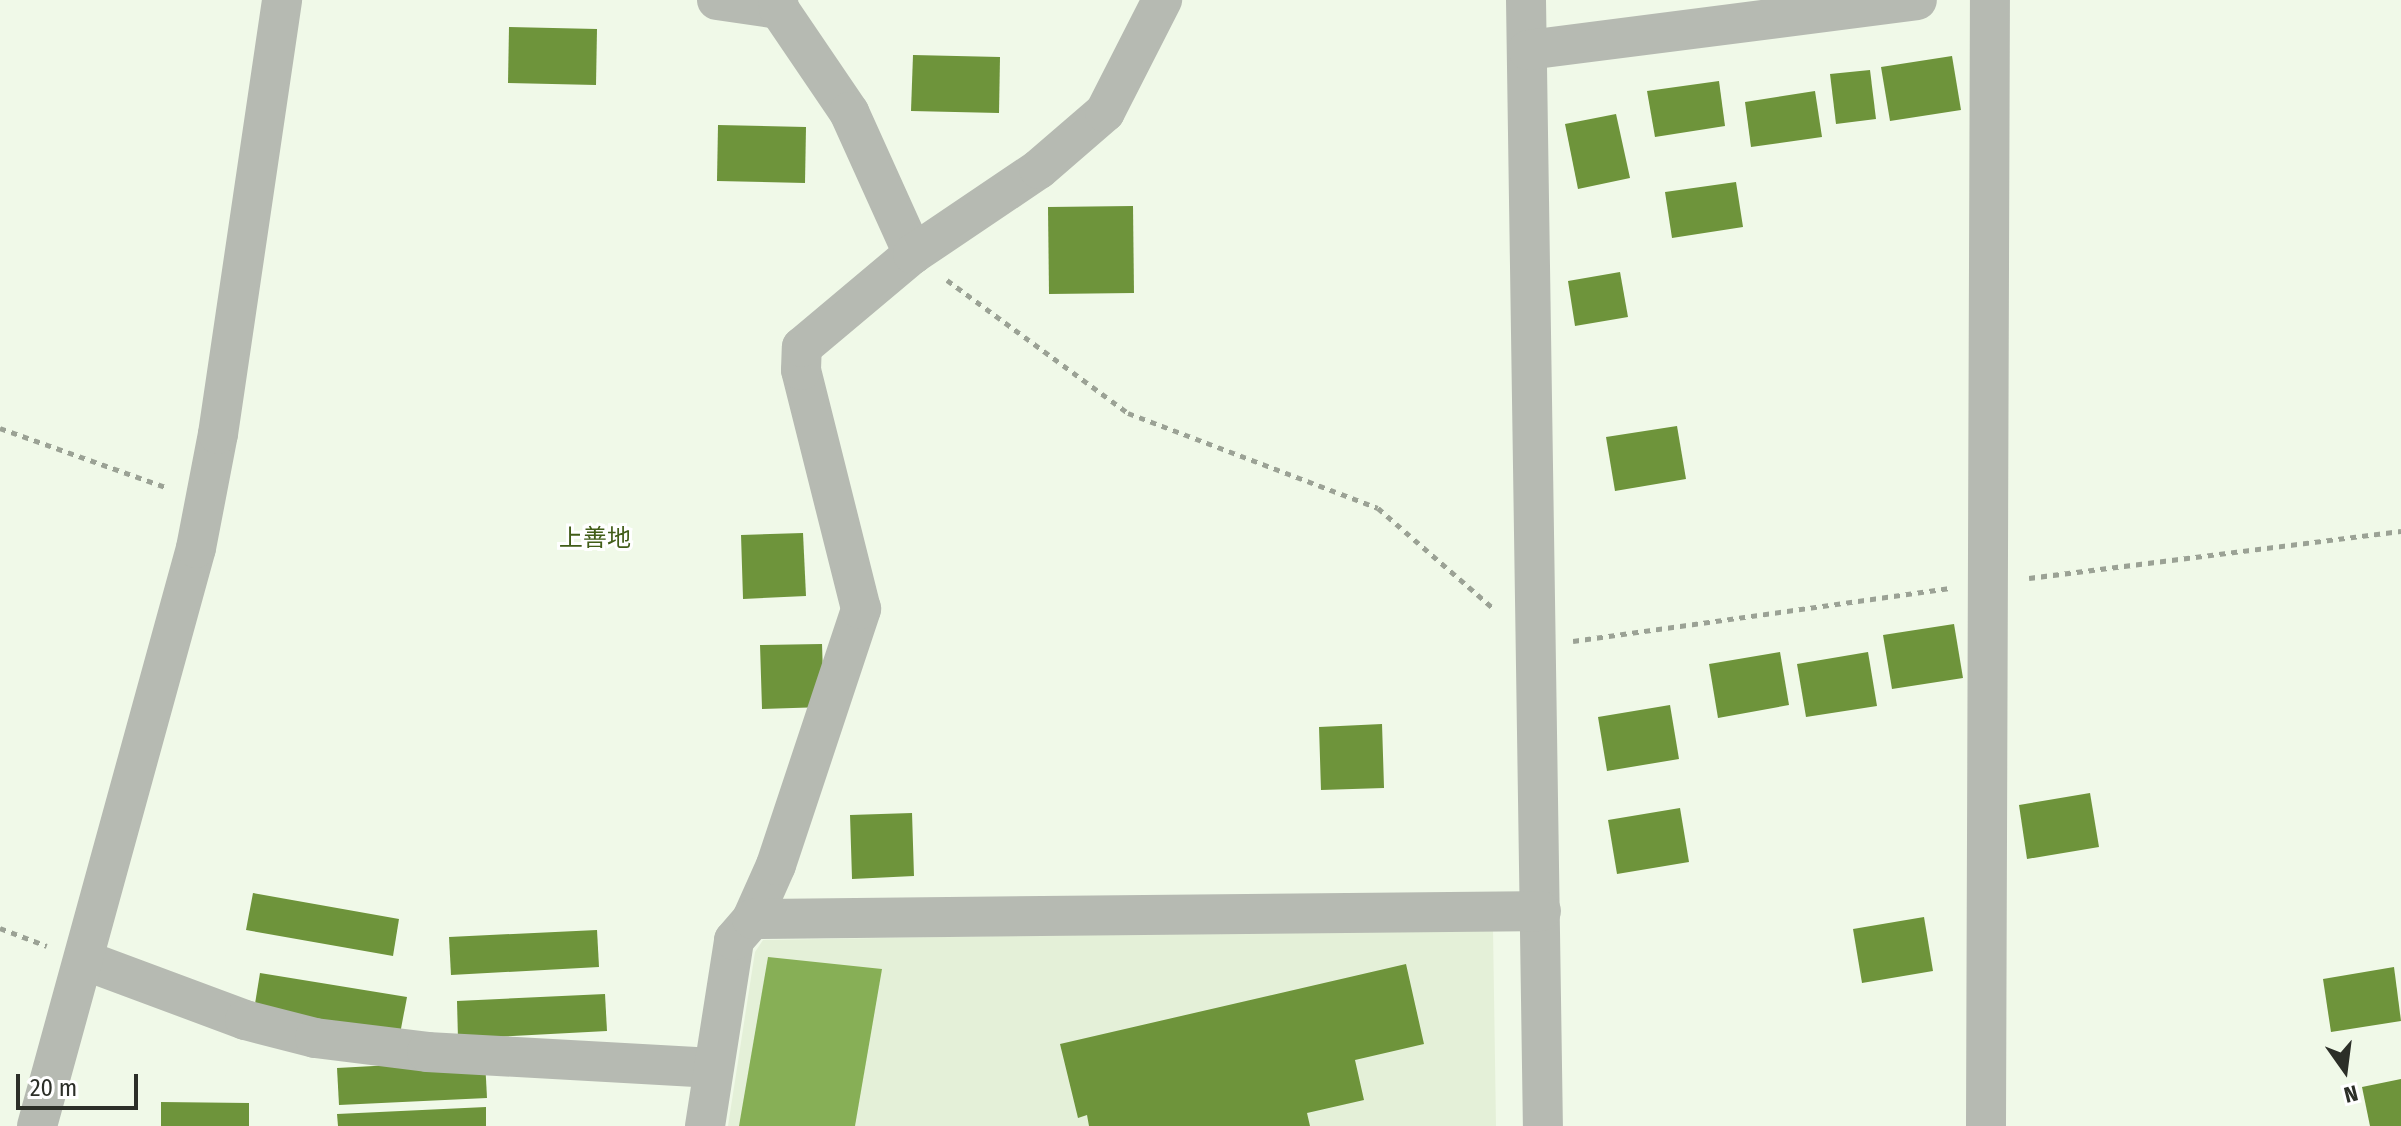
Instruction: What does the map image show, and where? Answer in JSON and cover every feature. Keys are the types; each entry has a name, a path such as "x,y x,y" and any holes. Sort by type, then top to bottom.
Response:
{"street":[{"path":"37,1126 67,954 205,501 282,0"},
{"path":"717,0 778,4 849,112 913,254"},
{"path":"705,1126 734,940 752,919 776,865 861,609 801,370 802,347 913,254 1039,169 1105,112 1162,0"},
{"path":"1526,0 1543,1126"},
{"path":"1528,50 1917,0"},
{"path":"1986,1126 1992,582 1990,0"},
{"path":"752,919 1541,911"},
{"path":"67,954 245,1020 315,1038 427,1052 714,1068"}],"path":[{"path":"913,254 1128,413 1378,508 1536,646 1992,582 2401,531"},
{"path":"0,428 205,501"},
{"path":"0,928 67,954"}],"shaded area":[{"path":"1493,928 1496,1126 728,1126 755,952 763,940"},
{"path":"768,957 882,969 855,1126 739,1126"}],"building":[{"path":"509,27 597,29 596,85 508,83"},
{"path":"913,55 1000,57 999,113 911,111"},
{"path":"1952,56 1961,110 1890,121 1881,67"},
{"path":"1870,70 1876,119 1836,124 1830,74"},
{"path":"1719,81 1725,126 1655,137 1647,91"},
{"path":"1815,91 1822,137 1751,147 1745,102"},
{"path":"1616,114 1630,178 1578,189 1565,124"},
{"path":"718,125 806,127 805,183 717,181"},
{"path":"1736,182 1743,227 1672,238 1665,192"},
{"path":"1133,206 1134,293 1049,294 1048,207"},
{"path":"1620,272 1628,317 1575,326 1568,281"},
{"path":"1677,426 1686,479 1615,491 1606,437"},
{"path":"803,533 806,596 743,599 741,535"},
{"path":"1954,624 1963,678 1892,689 1883,635"},
{"path":"822,644 824,707 762,709 760,645"},
{"path":"1780,652 1789,705 1718,718 1709,664"},
{"path":"1868,652 1877,706 1806,717 1797,664"},
{"path":"1670,705 1679,759 1607,771 1598,717"},
{"path":"1382,724 1384,788 1321,790 1319,727"},
{"path":"2090,793 2099,847 2027,859 2019,805"},
{"path":"1680,808 1689,862 1617,874 1608,820"},
{"path":"912,813 914,876 852,879 850,815"},
{"path":"253,893 399,919 393,956 246,930"},
{"path":"1924,917 1933,971 1862,983 1853,929"},
{"path":"597,930 599,967 451,975 449,937"},
{"path":"1406,964 1424,1044 1355,1060 1364,1100 1307,1113 1310,1126 1089,1126 1087,1115 1078,1118 1060,1044"},
{"path":"2394,967 2401,1021 2331,1032 2323,979"},
{"path":"260,973 407,997 400,1034 254,1010"},
{"path":"605,994 607,1031 458,1039 457,1001"},
{"path":"485,1060 487,1098 339,1105 337,1068"},
{"path":"2401,1079 2401,1126 2370,1126 2362,1087"},
{"path":"161,1102 249,1103 249,1126 161,1126"},
{"path":"486,1107 486,1126 338,1126 337,1114"}],"district":[{"name":"上善地","path":"595,539"}]}
